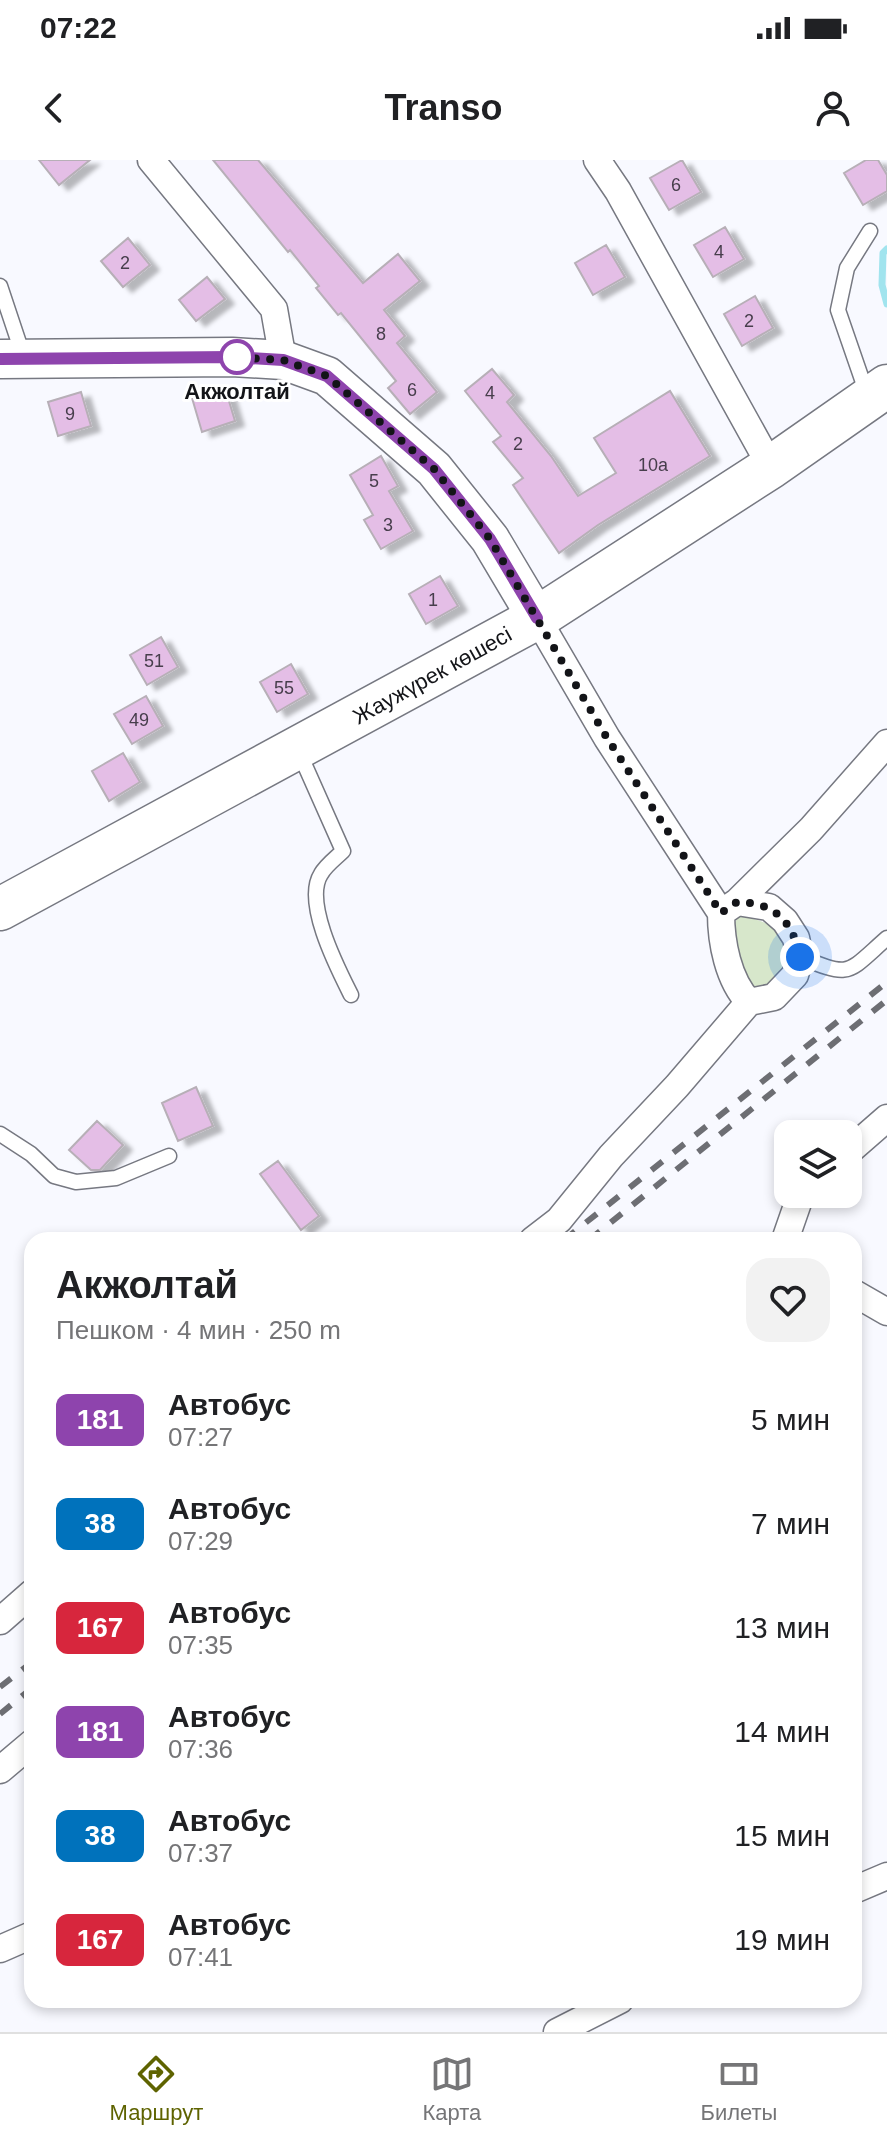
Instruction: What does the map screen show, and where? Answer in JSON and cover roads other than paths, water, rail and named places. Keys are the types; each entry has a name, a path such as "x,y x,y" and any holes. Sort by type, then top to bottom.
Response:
{"main road":[{"path":"12,359 232,357 283,360 327,376 434,469 490,539 537,618"},
{"name":"Жаужүрек көшесі","path":"0,909 537,618 771,467 878,392"}],"street":[{"path":"151,160 274,309 283,360"},
{"path":"597,160 618,191 771,467"},
{"path":"537,618 607,738 729,907"},
{"path":"749,1002 737,989 721,929 729,907 811,829 887,743"},
{"path":"543,1232 559,1220 611,1156 677,1086 749,1002 774,997 795,975 800,957 796,938 785,921 769,907 729,907"},
{"path":"862,1140 887,1118"},
{"path":"788,1232 796,1208"},
{"path":"862,1298 887,1312"},
{"path":"0,1621 24,1600"},
{"path":"0,1770 24,1750"},
{"path":"862,1887 887,1876"},
{"path":"0,1949 24,1938"},
{"path":"557,2032 604,2008"}],"lane":[{"path":"870,231 847,268 838,310 878,392"},
{"path":"0,286 12,359"},
{"path":"298,748 343,851 319,876 317,901 327,946 351,995"},
{"path":"800,957 836,971 853,968 887,938"},
{"path":"0,1134 31,1154 54,1176 76,1182 116,1178 169,1156"}],"waterway":[{"path":"887,249 883,253 882,285 887,304"}],"railway":[{"path":"574,1232 887,982"},
{"path":"599,1232 887,1000"},
{"path":"0,1687 24,1668"},
{"path":"0,1714 24,1694"}],"place":[{"name":"Акжолтай","path":"237,357"}]}
